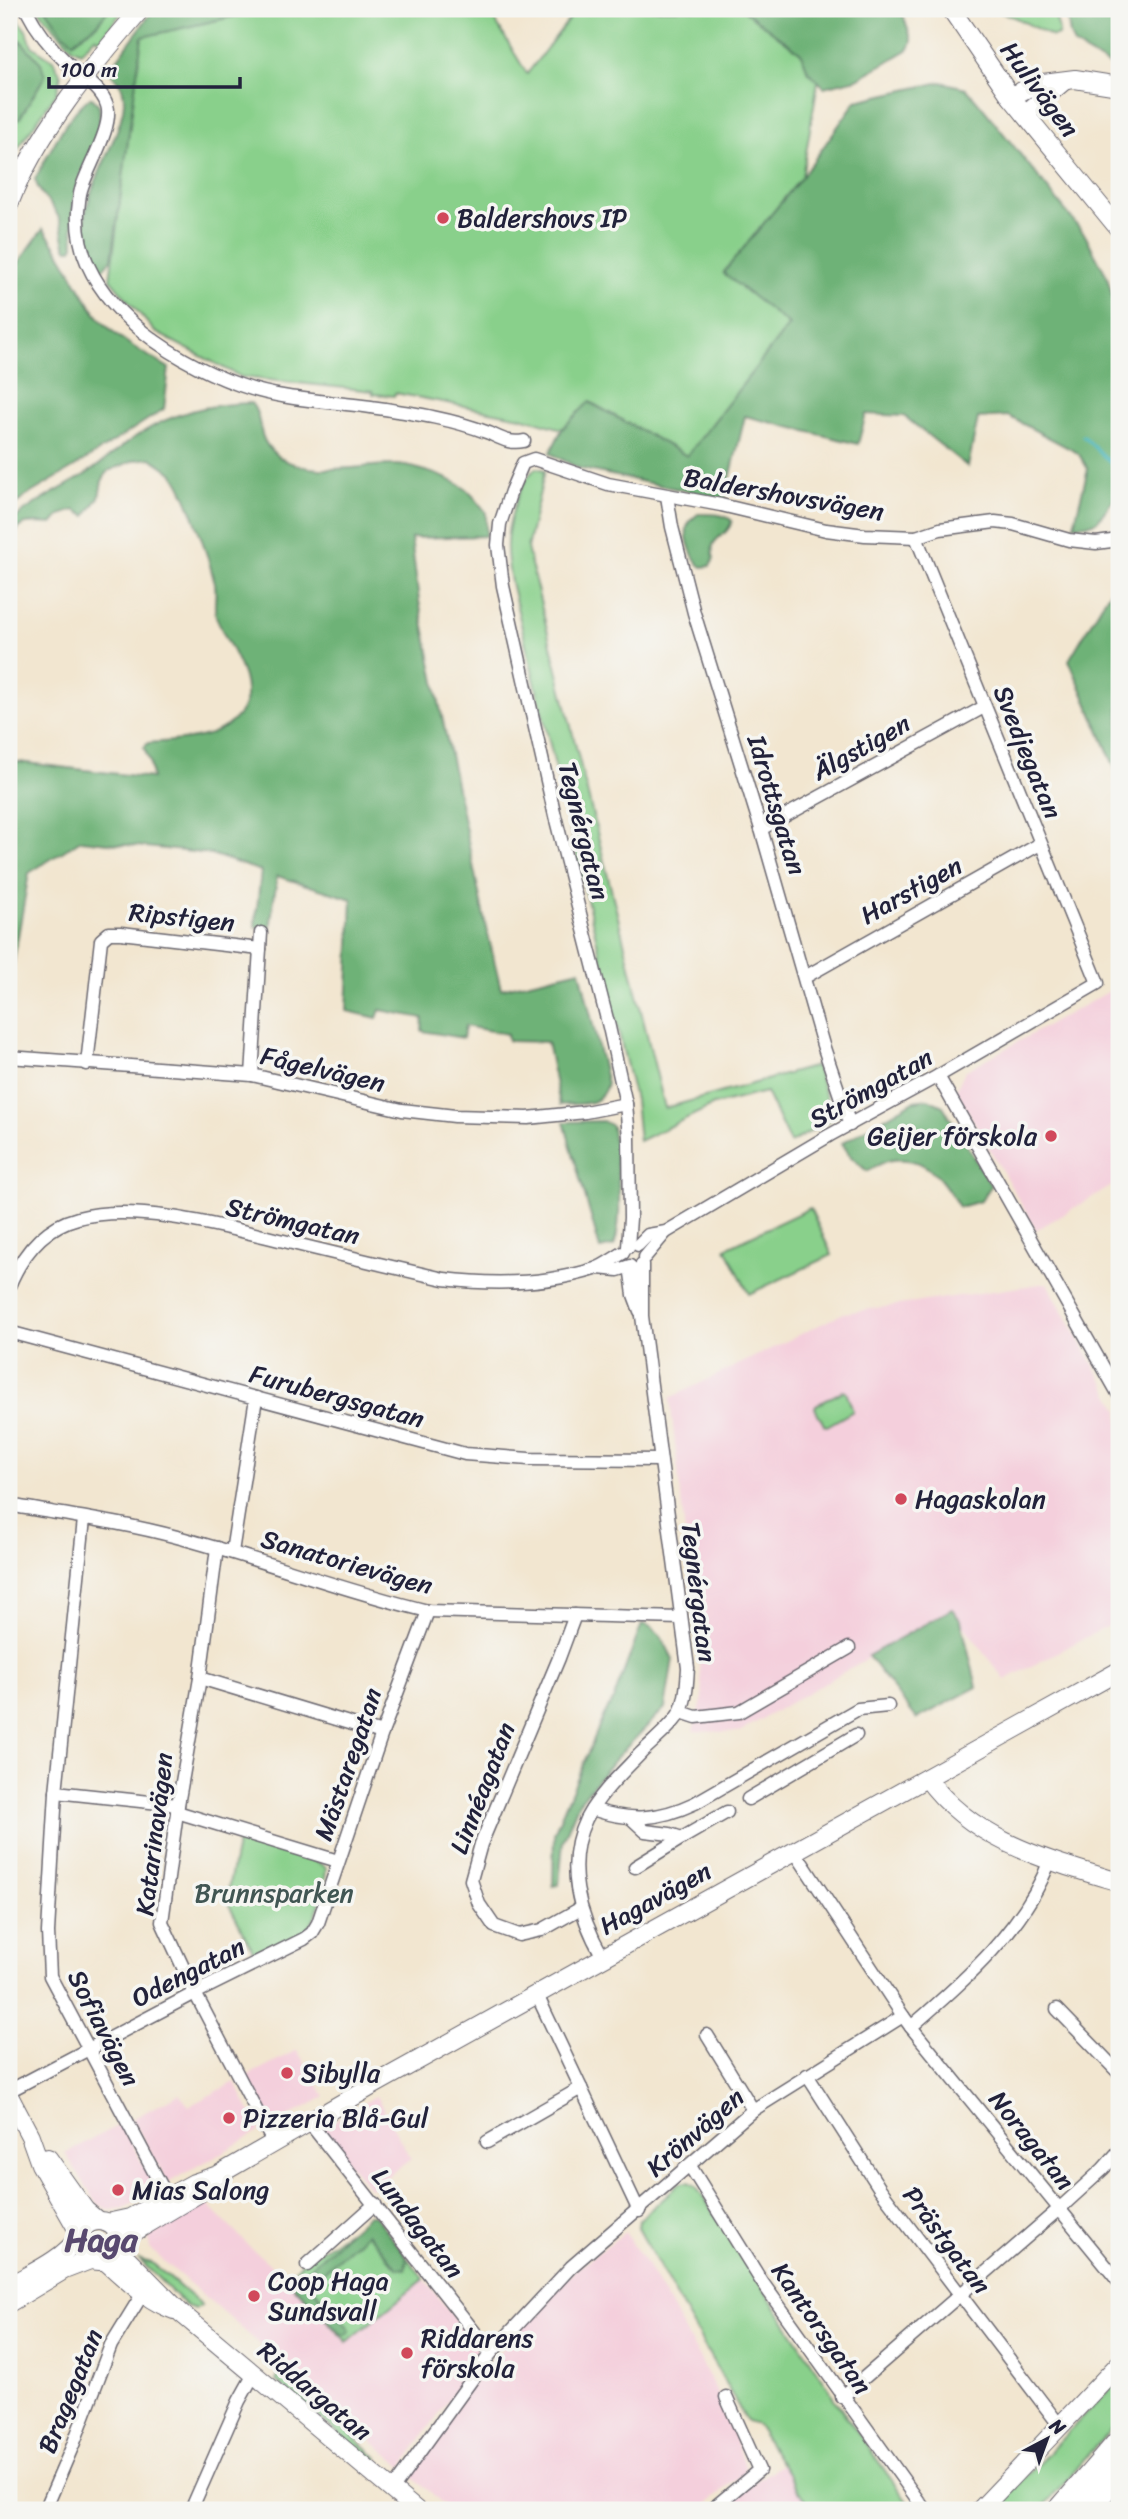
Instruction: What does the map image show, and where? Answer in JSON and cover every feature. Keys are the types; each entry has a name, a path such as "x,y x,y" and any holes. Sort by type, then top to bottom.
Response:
{"highway":[{"path":"1060,2510 1119,2442"},
{"path":"1087,2510 1119,2473"}],"street":[{"path":"26,9 51,46 85,77 108,106 107,122 81,190 78,214 82,250 95,276 116,307 137,329 163,348 241,386 438,417 508,442 524,442"},
{"path":"9,204 23,174 85,77 141,9"},
{"name":"Hulivägen","path":"951,9 1011,97 1119,229"},
{"path":"1011,97 1035,84 1064,81 1085,80 1119,86"},
{"path":"1025,114 1064,81"},
{"name":"Baldershovsvägen","path":"526,461 534,459 608,484 721,505 826,530 916,537 940,529 995,522 1013,524 1069,540 1096,543 1119,540"},
{"name":"Tegnérgatan","path":"526,461 511,491 500,524 498,545 503,586 555,816 626,1104 630,1218 637,1231 630,1248"},
{"name":"Idrottsgatan","path":"667,496 694,613 849,1125"},
{"name":"Svedjegatan","path":"916,537 1098,983"},
{"name":"Älgstigen","path":"761,829 984,707"},
{"name":"Harstigen","path":"805,977 1040,844"},
{"name":"Ripstigen","path":"87,1064 101,940 109,933 260,948"},
{"name":"Ripstigen","path":"252,1075 261,933"},
{"name":"Strömgatan","path":"9,1286 26,1253 45,1233 76,1218 136,1212 236,1230 444,1279 494,1283 541,1279 598,1268 618,1270 639,1262 666,1232 1098,983"},
{"name":"Fågelvägen","path":"9,1057 252,1075 402,1110 455,1116 528,1118 585,1112 626,1104"},
{"path":"938,1076 1119,1395"},
{"name":"Strömgatan","path":"598,1268 648,1235 666,1232"},
{"path":"630,1248 645,1252 639,1262 624,1258 630,1248"},
{"name":"Tegnérgatan","path":"639,1262 634,1295 642,1316 688,1668 681,1712"},
{"name":"Furubergsgatan","path":"9,1332 472,1455 530,1459 660,1460"},
{"path":"232,1552 256,1398"},
{"name":"Sanatorievägen","path":"9,1505 135,1527 232,1552 390,1602 428,1611 680,1618"},
{"name":"Sofiavägen","path":"84,1519 56,1793 48,1932 50,1976 171,2204"},
{"name":"Katarinavägen","path":"217,1549 162,1922 195,1993 274,2144"},
{"name":"Mästaregatan","path":"312,1933 318,1923 382,1733 428,1611"},
{"name":"Linnéagatan","path":"575,1615 481,1844 471,1880 479,1904 494,1926 519,1935 542,1930 581,1908"},
{"path":"603,1957 593,1941 575,1882 576,1853 592,1809 613,1783 681,1712 696,1717 739,1712 849,1648"},
{"name":"Hagavägen","path":"102,2222 130,2218 201,2192 218,2175 309,2122 1119,1671"},
{"path":"200,1678 382,1733"},
{"path":"592,1809 624,1818 672,1814 695,1804 858,1709 888,1706"},
{"path":"748,1799 856,1735"},
{"path":"927,1778 942,1798 966,1820 1001,1841 1119,1882"},
{"path":"56,1793 178,1808 338,1861"},
{"path":"635,1867 727,1812"},
{"path":"631,1818 646,1831 682,1838"},
{"name":"Noragatan","path":"795,1852 907,2021 1119,2282"},
{"name":"Krönvägen","path":"392,2490 491,2353 571,2267 753,2110 807,2075 907,2021 953,1990 992,1950 1028,1906 1041,1885 1050,1860"},
{"name":"Odengatan","path":"9,2093 312,1933"},
{"path":"537,1996 639,2211"},
{"path":"1057,2009 1119,2073"},
{"path":"707,2035 753,2110"},
{"name":"Prästgatan","path":"807,2075 880,2189 1060,2427"},
{"path":"487,2142 581,2088"},
{"path":"9,2093 40,2164 80,2236 81,2251 108,2253 116,2231 85,2210 30,2136"},
{"name":"Lundagatan","path":"309,2122 491,2353"},
{"path":"842,2397 1118,2157"},
{"name":"Kantorsgatan","path":"690,2166 762,2282 925,2510"},
{"name":"Hagavägen","path":"9,2303 64,2270 108,2253 171,2204"},
{"path":"307,2265 375,2204"},
{"path":"9,2286 71,2248 88,2224 102,2222"},
{"name":"Riddargatan","path":"108,2253 143,2293 162,2306 181,2312"},
{"name":"Riddargatan","path":"108,2253 416,2510"},
{"name":"Bragegatan","path":"45,2510 111,2345 143,2293"},
{"path":"981,2510 1119,2364"},
{"path":"191,2510 254,2374"},
{"path":"711,2510 759,2470 726,2397"}],"shaded area":[{"name":"Geijer förskola","path":"1119,986 1119,1182 1036,1230 956,1090 965,1071"},
{"name":"Hagaskolan","path":"1047,1283 1119,1410 1119,1620 1005,1680 952,1610 739,1732 693,1731 703,1698 670,1398 844,1313"},
{"path":"297,2050 325,2097 273,2125 247,2076"},
{"path":"235,2082 260,2131 168,2183 132,2119 179,2094 189,2106"},
{"path":"376,2096 411,2159 370,2189 326,2135 324,2128"},
{"path":"121,2124 156,2189 124,2208 110,2210 97,2203 65,2153"},
{"path":"204,2201 292,2284 347,2341 424,2279 477,2348 477,2358 402,2467 150,2249 149,2237"},
{"path":"625,2232 652,2273 722,2403 745,2466 744,2473 699,2510 450,2510 410,2475 477,2377 574,2271"},
{"path":"782,2464 811,2510 719,2510 742,2490"}],"green space":[{"path":"9,9 18,9 19,21 32,46 53,60 61,75 57,92 14,154 9,173","holes":["18,45 26,97 21,115 14,121 11,78 16,67"]},
{"path":"38,9 46,9 73,42 97,24 109,9 124,9 100,40 95,37 81,52 72,48"},
{"path":"46,9 109,9 97,24 73,42"},
{"path":"154,9 267,9 142,37 112,259 100,272 88,244 85,226 91,192 115,135 124,102 122,88 109,71"},
{"name":"Baldershovs IP","path":"267,9 488,9 527,74 577,9 742,9 801,53 808,71 818,81 802,177 724,272 789,325 687,456 590,402 562,429 521,417 395,393 394,396 373,394 373,391 241,377 155,332 110,279 141,37"},
{"path":"742,9 901,9 912,41 909,49 857,79 824,87 808,71 801,53"},
{"path":"992,9 1054,9 1058,35 1053,37"},
{"path":"1066,9 1119,9 1119,71 1074,45"},
{"path":"20,40 41,63 45,76 20,118 13,122 11,78 16,67"},
{"path":"941,82 966,88 1085,235 1107,276 1117,315 1119,492 1098,520 1091,524 1074,525 1088,469 1078,453 1008,416 978,418 968,467 904,416 866,414 858,444 745,416 725,499 578,468 550,453 562,429 589,402 687,456 789,325 723,273 802,177 856,101"},
{"path":"91,97 99,105 99,127 76,189 73,210 74,245 72,249 67,249 58,216 39,190 35,179 66,123"},
{"path":"43,229 102,321 125,341 169,368 164,409 26,496 9,510 9,276"},
{"path":"251,403 258,416 266,444 281,458 293,464 321,469 401,465 443,477 462,486 486,512 486,536 411,538 419,601 501,989 580,970 607,1084 604,1092 595,1101 560,1105 547,1042 508,1041 507,1034 465,1026 463,1038 422,1031 423,1018 380,1010 377,1018 347,1011 352,899 277,876 270,929 255,927 261,871 211,854 81,840 29,873 9,988 9,761 152,778 150,762 144,748 148,743 199,737 223,728 241,711 246,688 239,663 216,616 215,584 191,511 173,474 151,458 135,460 108,471 102,481 99,497 86,516 75,510 60,515 52,524 25,524 16,531 11,546 9,524 34,504 89,472 131,440 165,420 221,405"},
{"path":"536,468 545,470 527,548 665,1108 816,1066 832,1116 829,1121 790,1143 766,1092 714,1105 639,1141 635,1100 509,570 507,539 511,517 524,483"},
{"path":"698,514 721,515 732,521 726,532 713,545 714,559 710,566 702,567 699,564 688,544 688,526"},
{"path":"1119,576 1119,777 1069,660"},
{"path":"928,1099 943,1106 991,1186 981,1201 959,1207 940,1179 925,1166 915,1162 892,1160 867,1171 851,1157 842,1143 914,1101"},
{"path":"603,1121 612,1126 619,1218 614,1246 600,1249 564,1122"},
{"path":"810,1208 832,1255 749,1294 726,1248"},
{"path":"843,1391 846,1392 853,1411 827,1426 824,1425 816,1405"},
{"path":"952,1609 961,1621 977,1687 917,1719 868,1656"},
{"path":"642,1624 657,1632 673,1659 665,1708 615,1759 579,1802 563,1841 559,1885 553,1886 554,1833 604,1715 613,1700"},
{"name":"Brunnsparken","path":"239,1835 315,1860 326,1868 320,1904 308,1929 302,1935 256,1956 226,1899"},
{"path":"688,2182 696,2186 834,2399 913,2510 811,2510 757,2425 747,2422 638,2228 639,2220 680,2183"},
{"path":"368,2215 374,2215 407,2257 405,2269 397,2268 367,2233 310,2284 349,2328 350,2331 345,2335 339,2333 292,2284"},
{"path":"374,2215 424,2279 347,2342 286,2278 302,2263"},
{"path":"140,2260 152,2263 201,2305 195,2309 186,2306"},
{"path":"280,2372 378,2458 375,2464 276,2381"},
{"path":"1119,2379 1119,2420 1041,2510 994,2510"}],"waterway":[{"path":"1083,436 1119,471"}],"place":[{"name":"Baldershovs IP","path":"443,218"},
{"name":"Geijer förskola","path":"1051,1136"},
{"name":"Hagaskolan","path":"901,1499"},
{"name":"Sibylla","path":"287,2073"},
{"name":"Pizzeria Blå-Gul","path":"229,2118"},
{"name":"Mias Salong","path":"118,2190"},
{"name":"Coop Haga Sundsvall","path":"254,2296"},
{"name":"Riddarens förskola","path":"407,2353"}],"district":[{"name":"Haga","path":"101,2240"}]}
